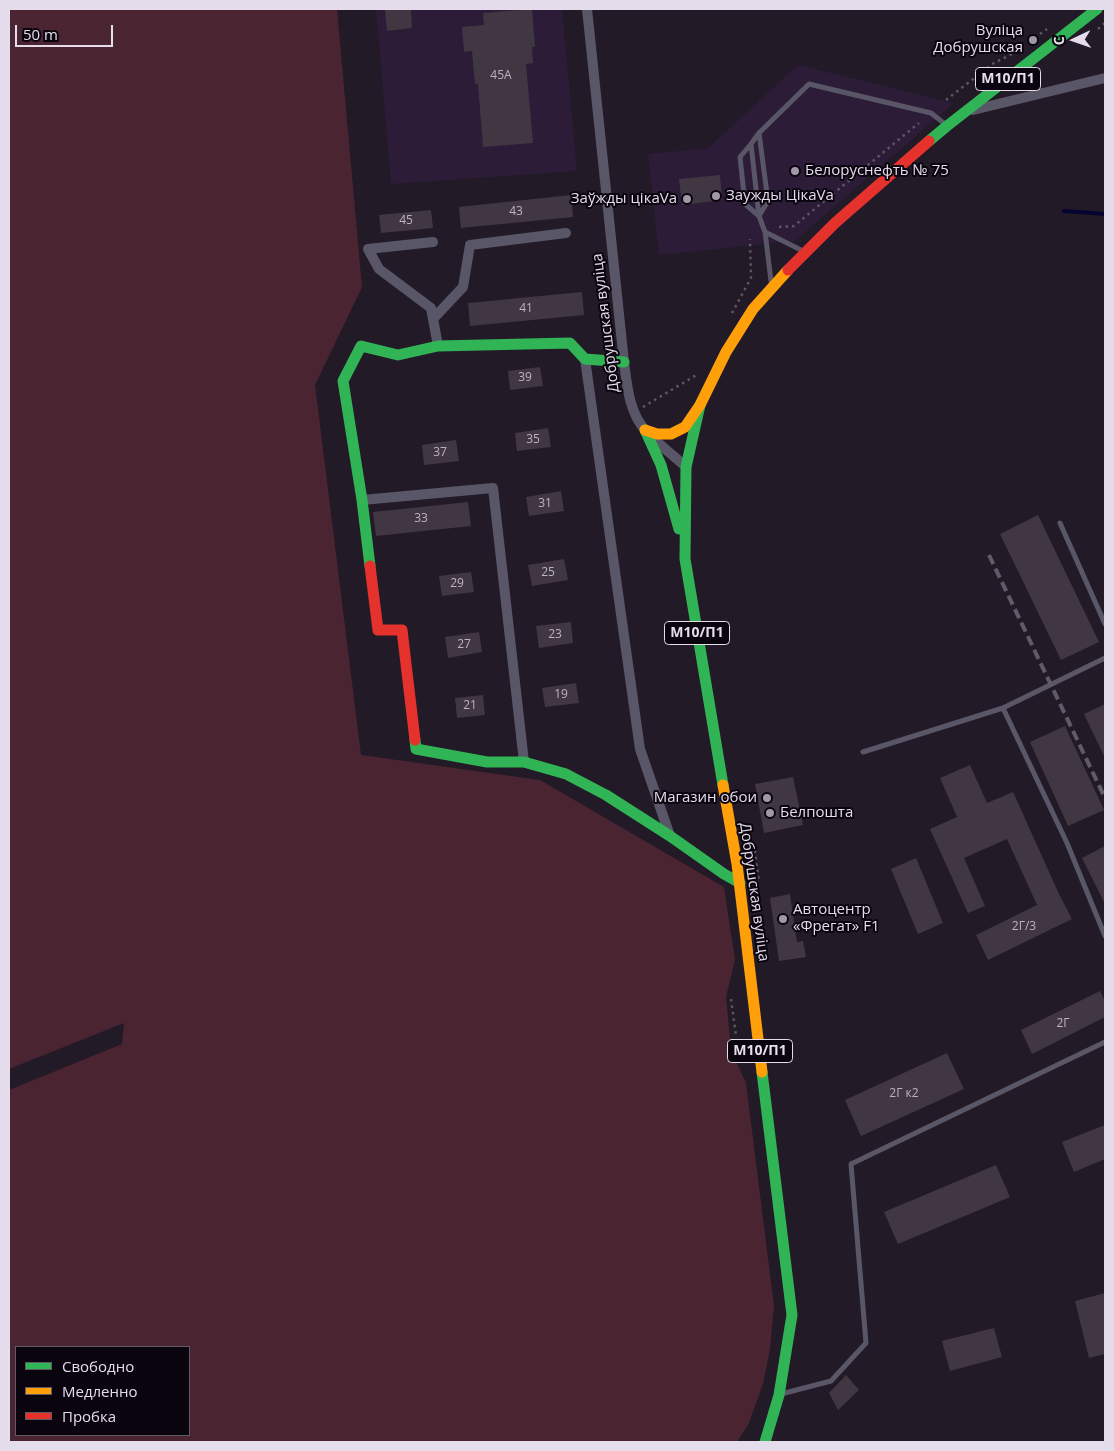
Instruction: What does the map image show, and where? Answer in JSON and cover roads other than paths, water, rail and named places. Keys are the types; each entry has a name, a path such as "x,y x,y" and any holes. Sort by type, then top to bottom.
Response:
{"main road":[{"name":"М10/П1","path":"686,467 700,405 726,352 753,309 772,287 835,223 947,126 1097,9"},
{"path":"624,362 585,359 570,343 438,346 398,355 361,346 343,381 362,500 378,630 402,630 416,750 487,762 524,762 566,774 606,796 670,836 724,874 740,882"},
{"path":"645,430 657,434 671,434 685,426 700,405"},
{"path":"645,430 661,465 676,515 685,559"},
{"name":"Добрушская вуліца","path":"686,467 685,559 740,882 792,1315 779,1395 765,1442"}],"street":[{"name":"Добрушская вуліца","path":"587,9 624,362 630,398 634,412 645,430 686,467"},
{"path":"965,112 1105,78"},
{"path":"433,319 463,287 470,245 566,233"},
{"path":"433,242 368,249 379,269 431,308 438,346"},
{"path":"585,359 640,749 670,836"},
{"path":"362,500 494,488 524,762"}],"lane":[{"path":"759,216 745,204 740,157 759,133 809,84 931,113 947,126"},
{"path":"759,133 768,201 759,216"},
{"path":"751,144 759,216 765,232 772,287"},
{"path":"765,232 805,252"},
{"path":"1060,523 1105,624"},
{"path":"863,752 1002,708 1105,658"},
{"path":"1002,708 1067,843 1105,936"},
{"path":"779,1395 831,1381 866,1343 851,1164 1105,1042"}],"waterway":[{"path":"1064,211 1105,214"}],"railway":[{"path":"989,555 1105,798"}],"place":[{"name":"Вуліца Добрушская","path":"1033,40"},
{"name":"Белоруснефть № 75","path":"795,171"},
{"name":"Заужды ЦікаVа","path":"716,196"},
{"name":"Заўжды цікаVа","path":"687,199"},
{"name":"Магазин обои","path":"767,798"},
{"name":"Белпошта","path":"770,813"},
{"name":"Автоцентр «Фрегат» F1","path":"783,919"}]}
